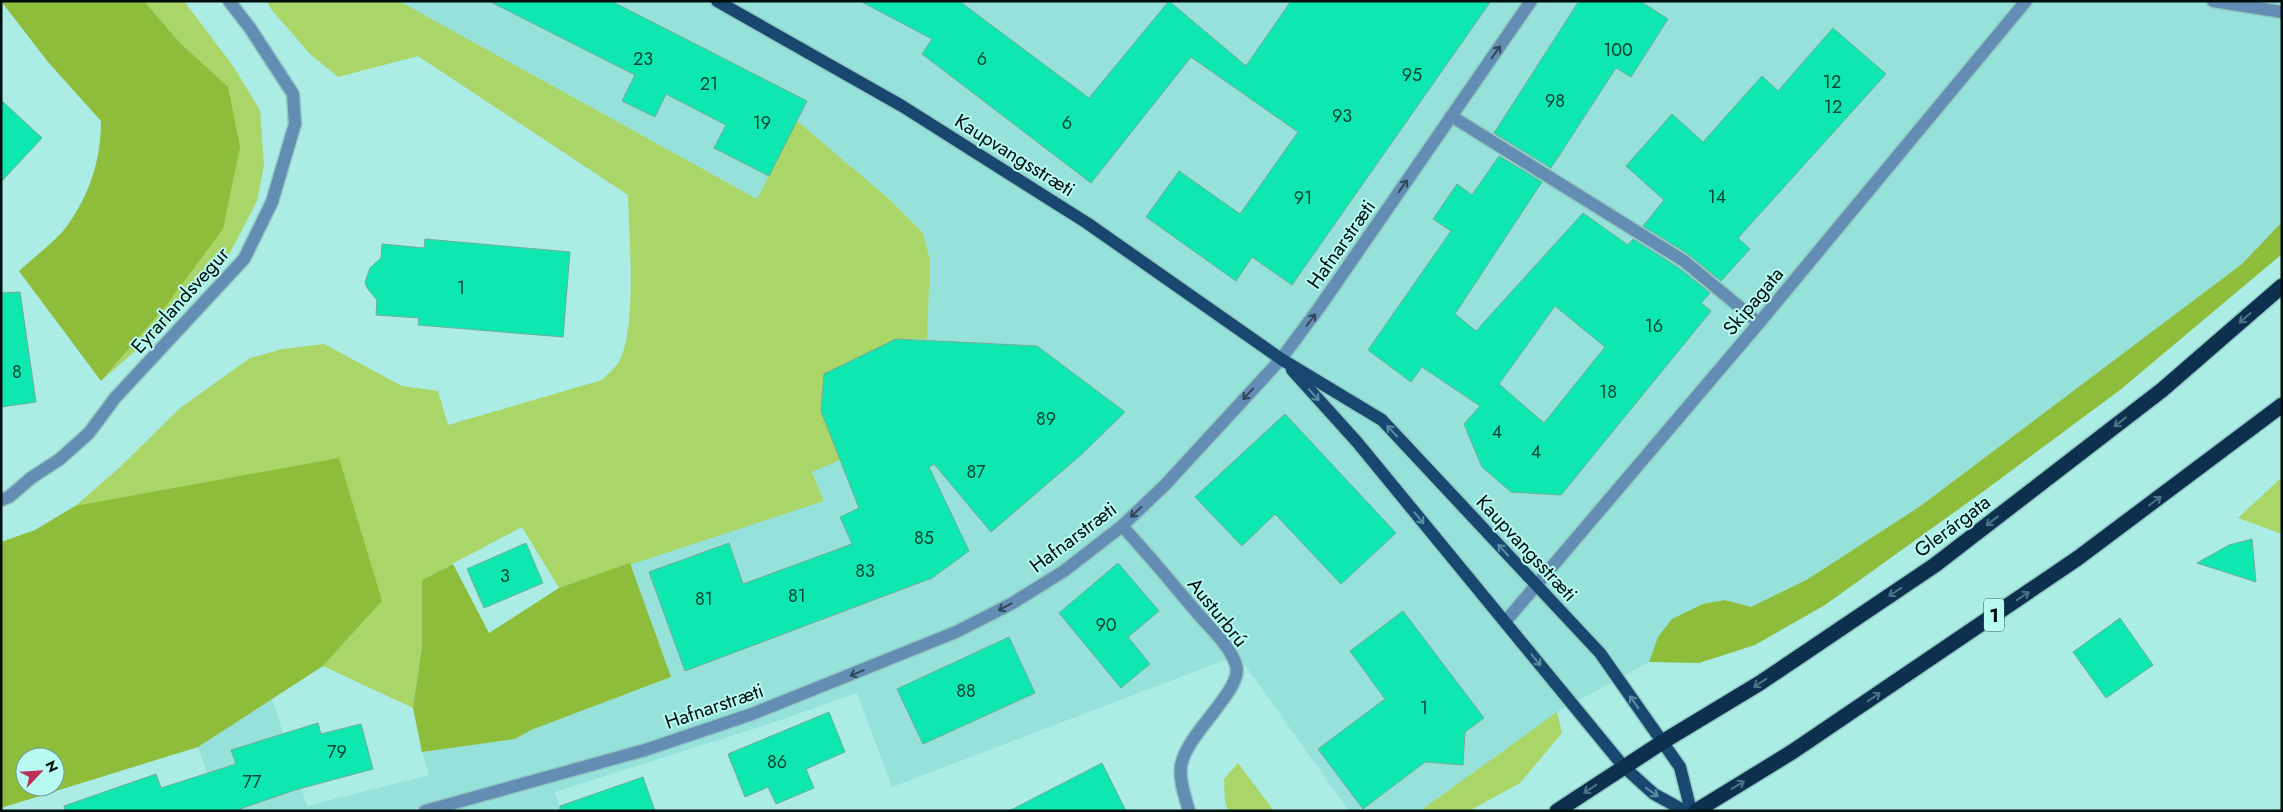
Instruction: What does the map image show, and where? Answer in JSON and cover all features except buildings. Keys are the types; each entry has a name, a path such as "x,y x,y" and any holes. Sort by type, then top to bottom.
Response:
{"highway":[{"name":"Glerárgata","path":"1557,811 1664,741 1760,683 1936,565 2162,390 2282,286"},
{"name":"1","path":"1696,811 1792,752 2078,558 2282,405"}],"main road":[{"name":"Kaupvangsstræti","path":"717,1 902,106 1087,223 1282,358 1382,420 1600,653 1664,741 1680,767 1690,811"},
{"name":"Kaupvangsstræti","path":"1282,358 1358,442 1624,767 1654,794 1685,811"}],"street":[{"name":"Eyrarlandsvegur","path":"1,500 9,497 31,478 60,459 89,433 115,398 244,258 272,202 295,124 293,94 250,28 229,1"},
{"name":"Hafnarstræti","path":"425,811 645,750 752,714 956,632 1011,604 1064,571 1122,526 1165,485 1282,358 1319,308 1531,1"},
{"name":"Skipagata","path":"1505,622 1759,323 2026,1"},
{"path":"2213,1 2282,12"},
{"path":"1451,116 1684,261 1759,323"},
{"name":"Austurbrú","path":"1122,526 1219,638 1237,665 1237,676 1233,687 1196,733 1184,754 1180,777 1189,811"}],"shaded area":[{"path":"399,1 2282,1 2282,222 2242,264 1919,507 1808,579 1751,607 1725,600 1703,604 1658,637 1649,662 1557,712 1420,811 1349,811 1238,655 892,787 857,693 772,723 555,792 561,811 220,811 198,747 272,699 307,806 429,775 422,752 515,739 531,730 671,677 630,563 824,501 812,471 840,460 821,411 824,374 896,339 927,339 930,261 923,233 888,198 797,121 757,199"}],"green space":[{"path":"1,1 144,1 181,44 228,87 240,147 223,229 165,307 101,381 19,271 62,232 82,202 93,176 99,149 101,121 48,62"},
{"path":"144,1 184,1 233,66 260,110 264,165 257,201 231,251 183,309 101,381 165,307 181,44"},
{"path":"267,1 399,1 757,199 797,121 888,198 923,233 930,261 927,339 896,339 824,375 821,411 840,460 812,472 824,501 559,588 522,527 422,580 422,646 413,708 323,666 382,601 75,506 119,468 180,408 250,358 282,349 324,344 402,386 438,391 448,425 602,380 619,363 629,325 631,279 628,195 418,56 338,77 310,54 271,9"},
{"path":"2282,222 2282,254 2120,390 1825,605 1755,645 1699,663 1649,662 1658,637 1672,619 1703,604 1725,600 1751,607 1808,579 1919,507 2242,264"},
{"path":"339,458 382,601 323,666 198,747 65,788 65,747 15,747 15,797 37,797 1,808 1,542 35,530 75,506"},
{"path":"2282,477 2282,534 2238,518"},
{"path":"630,563 671,677 531,730 515,739 422,752 413,708 422,646 422,580 453,564 489,633 559,588"},
{"path":"1557,712 1562,733 1520,783 1469,811 1420,811"},
{"path":"1238,763 1274,811 1228,811 1225,802 1224,779"}]}
